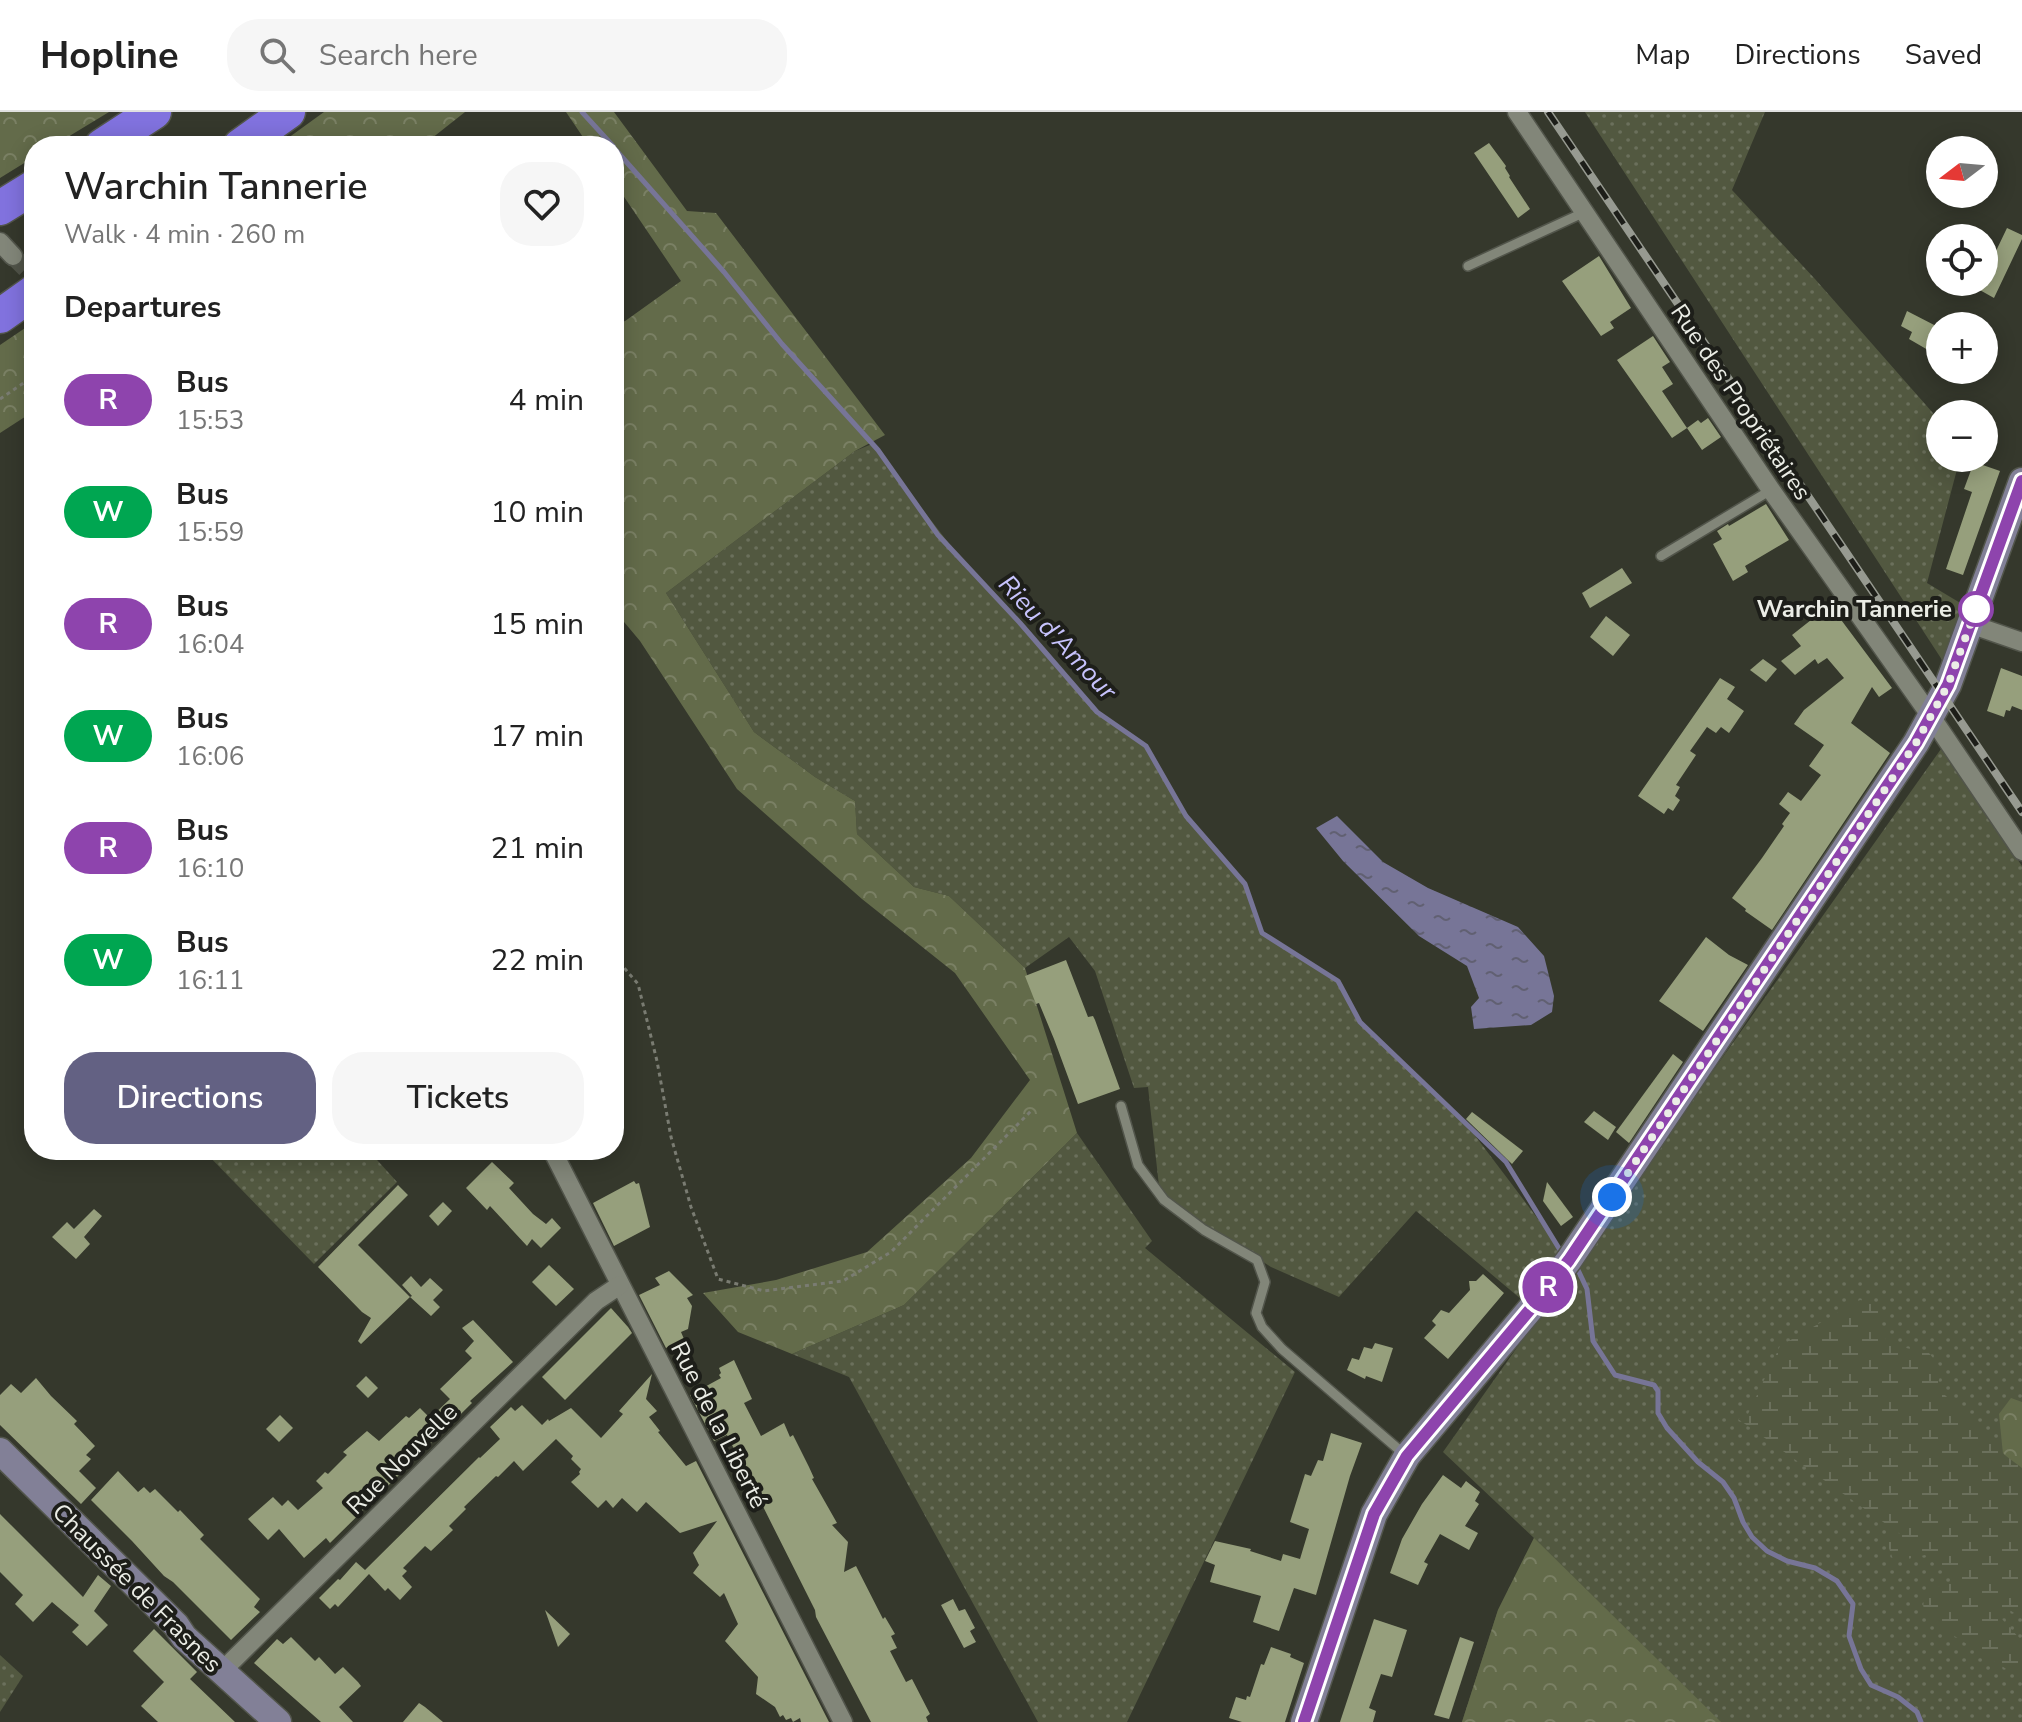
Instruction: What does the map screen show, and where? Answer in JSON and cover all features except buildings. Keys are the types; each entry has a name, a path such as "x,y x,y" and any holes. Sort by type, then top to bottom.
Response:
{"highway":[{"path":"117,136 154,112"},
{"path":"254,136 288,112"},
{"path":"0,208 24,193"},
{"path":"0,316 24,299"}],"street":[{"name":"Rue des Propriétaires","path":"1517,112 1771,490 2022,851"},
{"path":"1304,1722 1374,1514 1407,1456 1543,1294 1916,743 1948,685 2022,481"},
{"path":"1970,624 2022,642"},
{"name":"Rue de la Liberté","path":"557,1160 843,1722"},
{"name":"Rue Nouvelle","path":"221,1672 596,1301 620,1285"},
{"name":"Chaussée de Frasnes","path":"0,1451 176,1625 184,1637 278,1722"}],"lane":[{"path":"1468,266 1585,212"},
{"path":"1661,556 1771,490"},
{"path":"1121,1106 1138,1165 1164,1200 1204,1230 1257,1260 1265,1282 1256,1313 1262,1327 1282,1349 1407,1456"}],"path":[{"path":"0,399 24,383"},
{"path":"624,968 638,984 671,1137 691,1207 718,1279 764,1291 843,1281 891,1252 1031,1111"}],"green space":[{"path":"0,112 109,112 69,136 24,136 24,163 0,178"},
{"path":"324,112 465,112 435,136 291,136"},
{"path":"566,112 614,112 687,211 716,213 885,435 855,451 666,593 754,732 815,777 855,801 857,834 914,887 949,896 1025,968 1077,1133 904,1305 792,1354 738,1332 703,1293 776,1280 867,1252 971,1158 1030,1080 955,973 862,899 737,789 640,641 624,622 624,322 681,281 624,197 624,136 582,136"},
{"path":"1585,112 1765,112 1732,190 1926,405 1926,472 1956,472 1927,583 1962,604 1946,666"},
{"path":"24,329 24,417 0,433 0,345"},
{"path":"872,444 964,563 1097,712 1146,746 1191,821 1245,884 1262,933 1338,981 1360,1022 1467,1125 1569,1260 1527,1304 1416,1211 1339,1297 1271,1267 1160,1195 1148,1087 1134,1088 1095,971 1069,937 1025,968 949,896 914,887 857,834 855,801 815,777 754,732 666,593 855,451"},
{"path":"1941,749 2022,866 2022,1722 1462,1722 1498,1610 1534,1538 1443,1452"},
{"path":"1077,1133 1152,1241 1145,1248 1295,1372 1127,1722 1038,1722 849,1377 792,1354 904,1305"},
{"path":"213,1160 377,1160 397,1182 314,1264"},
{"path":"1860,1300 1880,1304 1878,1321 1888,1344 1929,1353 1942,1369 1937,1387 2022,1468 2022,1618 2008,1609 2001,1618 2022,1641 2022,1679 1923,1616 1924,1591 1955,1581 1925,1555 1894,1562 1886,1540 1900,1534 1738,1419 1748,1414 1780,1346"},
{"path":"2011,1398 2022,1402 2022,1488 2004,1464 1999,1414"},
{"path":"1534,1538 1721,1722 1462,1722 1498,1610"},
{"path":"0,1655 23,1676 0,1712"}],"water":[{"path":"1337,816 1383,862 1428,888 1518,927 1544,956 1554,996 1552,1012 1531,1025 1474,1029 1471,1007 1479,998 1467,966 1419,936 1343,861 1316,828"}],"waterway":[{"name":"Rieu d'Amour","path":"582,112 604,136"},
{"name":"Rieu d'Amour","path":"624,159 724,272 782,344 878,450 938,535 1097,712 1146,746 1186,816 1245,884 1262,933 1338,981 1360,1022 1506,1162 1560,1250"},
{"name":"Rieu d'Amour","path":"1578,1270 1587,1289 1593,1341 1615,1375 1654,1385 1658,1391 1658,1413 1667,1428 1698,1462 1723,1482 1752,1537 1767,1551 1787,1561 1815,1568 1837,1581 1853,1604 1849,1636 1861,1669 1871,1685 1898,1697 1917,1712 1921,1722"}],"tunnel":[{"path":"13,256 24,267"}],"railway":[{"path":"1548,112 2022,812"}],"bus line":[{"name":"R","path":"1304,1722 1374,1514 1407,1456 1569,1260 1916,743 1948,685 2022,481"}],"place":[{"name":"Warchin Tannerie","path":"1976,609"}],"route":[{"path":"1612,1197 1916,743 1948,685 1976,609"}]}
